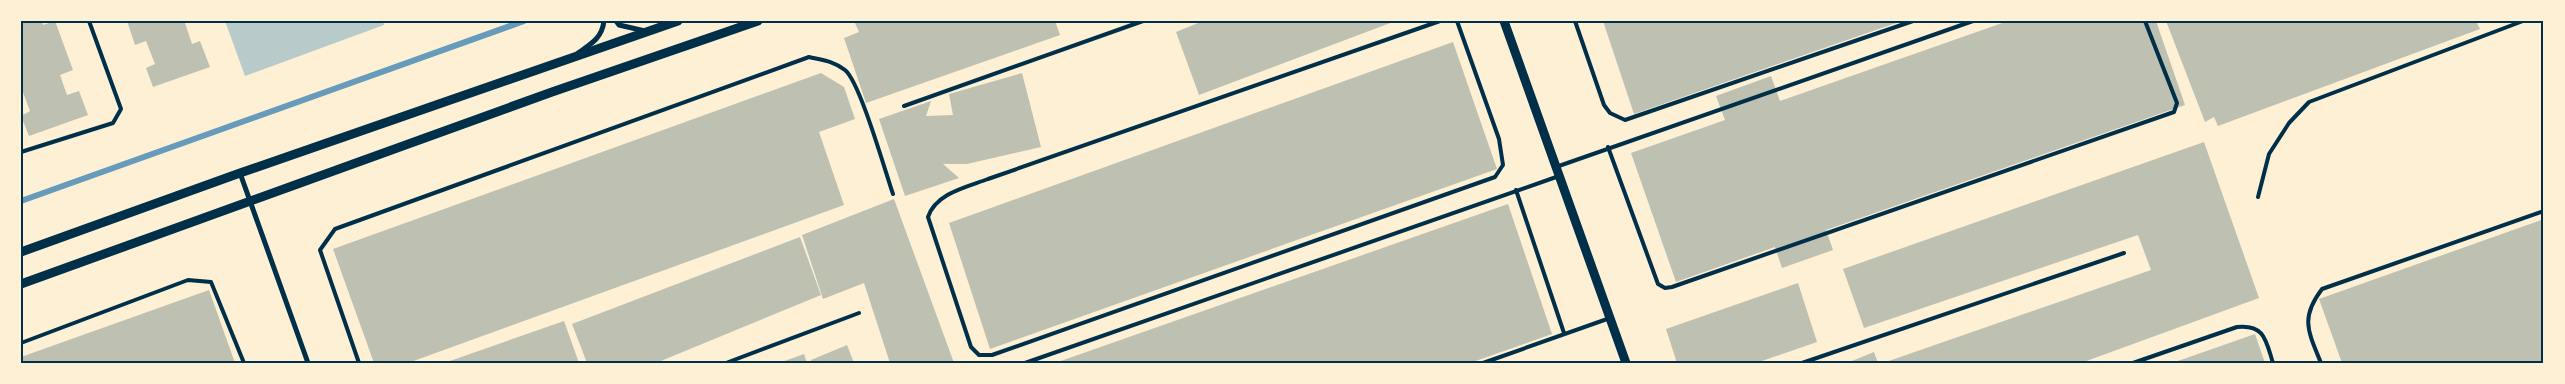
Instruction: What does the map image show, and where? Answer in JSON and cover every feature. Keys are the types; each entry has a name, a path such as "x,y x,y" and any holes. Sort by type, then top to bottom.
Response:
{"street":[{"path":"567,59 595,42 603,28 604,21"},
{"path":"616,21 619,25 649,32"},
{"path":"21,252 240,173 678,21"},
{"path":"21,284 552,92 758,21"},
{"path":"1504,21 1626,363"},
{"path":"240,173 308,363"}],"lane":[{"path":"21,152 113,123 121,109 89,21"},
{"path":"904,106 1143,21"},
{"path":"1440,21 988,178 943,197 932,206 928,217 971,347 979,355 992,355 1033,338 1494,177 1503,166 1499,139 1457,21"},
{"path":"1575,21 1604,105 1610,113 1625,120 1913,21"},
{"path":"1556,167 1608,147 1973,21"},
{"path":"1608,147 1658,284 1665,288 1672,287 2174,112 2177,103 2145,21"},
{"path":"2258,197 2269,154 2289,122 2309,102 2523,21"},
{"path":"359,363 320,250 335,229 809,56 833,62 847,71 857,89 893,194"},
{"path":"1025,363 1559,176"},
{"path":"1516,190 1564,333"},
{"path":"2321,363 2310,336 2308,313 2322,289 2544,211"},
{"path":"1802,363 2124,252"},
{"path":"21,342 188,280 211,282 244,363"},
{"path":"726,363 859,313"},
{"path":"1483,363 1610,318"},
{"path":"2133,363 2237,327 2248,326 2258,329 2266,338 2273,363"}],"shaded area":[{"path":"225,21 383,21 384,25 245,76"}],"building":[{"path":"21,21 42,21 43,25 55,21 73,70 60,75 67,95 79,91 88,115 29,136 21,116 30,111 21,87"},
{"path":"127,21 190,21 185,23 192,44 200,41 210,67 153,87 146,68 155,64 146,41 135,45"},
{"path":"861,21 1055,21 1060,35 866,103 844,38 859,32 855,23"},
{"path":"1203,21 1393,22 1199,95 1176,32"},
{"path":"1603,21 1899,21 1899,22 1634,114"},
{"path":"2008,21 2156,21 2185,105 1826,230 1833,250 1782,268 1775,247 1676,282 1631,153 1725,120 1716,96 1771,76 1780,101"},
{"path":"2166,21 2476,21 2480,29 2218,126 2214,117 2205,122"},
{"path":"1453,42 1497,169 990,349 949,223"},
{"path":"821,73 844,87 855,119 819,132 844,205 408,363 374,363 333,249"},
{"path":"1022,73 1041,147 967,164 943,164 959,178 905,196 879,119 931,101 926,116 953,115 949,94"},
{"path":"2204,142 2259,298 2081,363 1883,363 2151,270 2138,235 1864,328 1843,269"},
{"path":"894,199 954,363 890,363 864,283 823,299 802,235"},
{"path":"1508,204 1552,334 1470,363 1055,363"},
{"path":"2544,219 2544,363 2342,363 2319,299"},
{"path":"800,237 821,295 656,363 587,363 572,324"},
{"path":"1798,283 1817,342 1756,363 1677,363 1666,329"},
{"path":"209,290 235,363 21,363 21,357"},
{"path":"564,321 579,363 447,363 447,362"},
{"path":"2255,334 2265,363 2175,363 2175,362"},
{"path":"847,345 854,363 812,363 811,360"},
{"path":"1874,352 1878,363 1847,363"},
{"path":"804,354 807,363 779,363"}],"waterway":[{"path":"21,201 524,21"}]}
